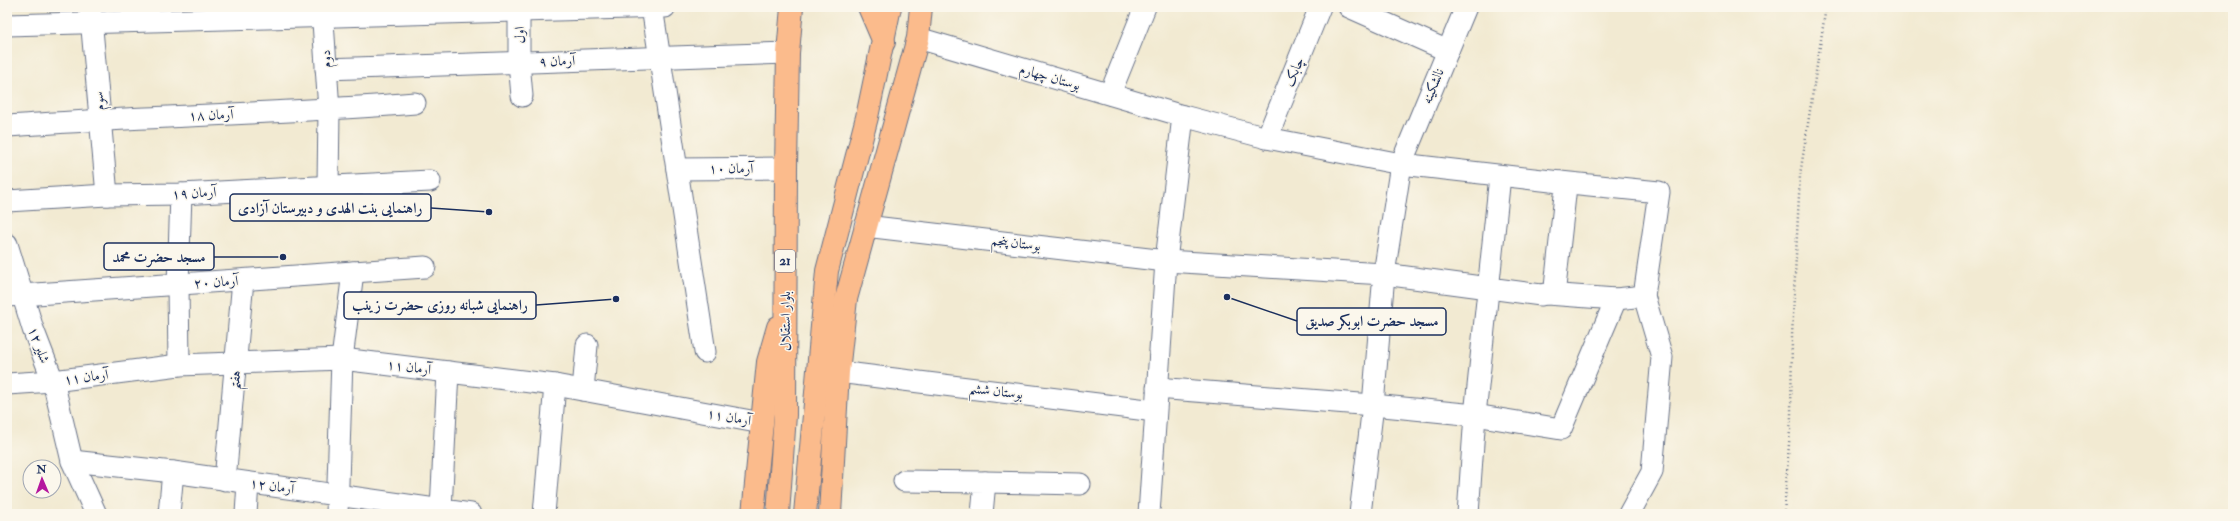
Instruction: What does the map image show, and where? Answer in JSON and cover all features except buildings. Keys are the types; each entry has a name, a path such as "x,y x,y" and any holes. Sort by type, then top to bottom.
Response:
{"main road":[{"name":"بلوار استقلال","path":"778,514 785,415 784,303 786,168 788,53 792,7"},
{"path":"869,7 884,42"},
{"path":"805,514 827,271 867,117 884,42 890,7"},
{"path":"830,514 838,372 846,299 918,38 921,7"},
{"path":"753,514 768,362 784,303"}],"street":[{"path":"652,7 705,352"},
{"path":"7,25 91,15 665,7"},
{"path":"1110,94 1145,7"},
{"name":"چابک","path":"1267,138 1320,7"},
{"path":"1349,7 1448,51"},
{"name":"نالشکینه","path":"1360,514 1373,405 1384,274 1401,164 1466,7"},
{"name":"اول","path":"519,9 519,62 522,96"},
{"name":"دوم","path":"322,12 329,110 328,185"},
{"name":"سوم","path":"91,15 107,196"},
{"name":"بوستان چهارم","path":"918,38 1183,116 1267,138 1401,164 1500,176 1660,192 1644,296"},
{"name":"آرمان ۹","path":"326,69 788,53"},
{"name":"آرمان ۱۸","path":"7,126 100,119 329,110 415,103"},
{"path":"1149,514 1166,261 1183,116"},
{"name":"آرمان ۱۰","path":"677,169 786,168"},
{"path":"1468,514 1475,415 1500,176"},
{"name":"آرمان ۱۹","path":"7,201 181,194 328,185 430,181"},
{"path":"1547,294 1551,293 1555,287 1566,186 1560,182"},
{"path":"179,365 178,284 181,194"},
{"name":"بوستان پنجم","path":"865,226 1166,261 1384,274 1547,294 1616,299 1644,296"},
{"name":"شلیر ۱۲","path":"7,244 15,296 53,381 72,461 96,514"},
{"name":"آرمان ۲۰","path":"15,296 425,267"},
{"path":"338,505 342,359 353,272"},
{"name":"هفتم","path":"225,480 243,280"},
{"path":"1629,514 1652,472 1662,357 1644,296"},
{"path":"1157,388 1373,405 1475,415 1561,429 1616,299"},
{"path":"583,390 587,345"},
{"name":"آرمان ۱۱","path":"7,384 53,381 179,365 342,359 555,385 762,423"},
{"path":"441,510 448,372"},
{"name":"بوستان ششم","path":"838,372 1155,411"},
{"path":"544,514 555,385"},
{"name":"آرمان ۱۲","path":"72,461 172,472 248,483 338,505 441,510 471,514"},
{"path":"169,514 172,472"},
{"path":"904,481 1080,484"},
{"path":"982,514 985,482"},
{"path":"246,514 248,483"}],"path":[{"path":"1784,514 1791,416 1792,336 1800,175 1826,7"}],"place":[{"name":"راهنمایی بنت الهدی و دبیرستان آزادی","path":"489,212"},
{"name":"مسجد حضرت محمد","path":"283,257"},
{"name":"مسجد حضرت ابوبکر صدیق","path":"1227,297"},
{"name":"راهنمایی شبانه روزی حضرت زینب","path":"616,299"}]}
